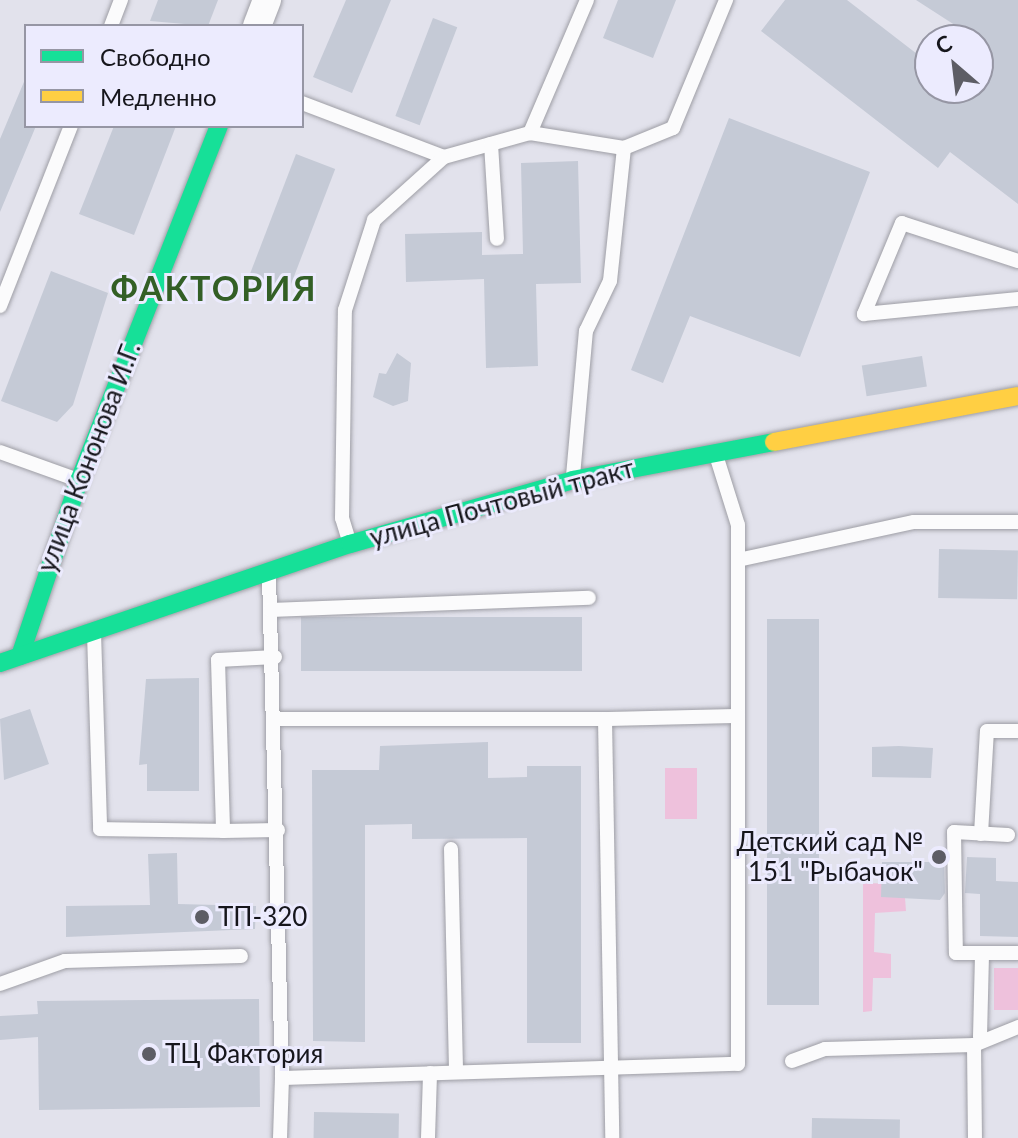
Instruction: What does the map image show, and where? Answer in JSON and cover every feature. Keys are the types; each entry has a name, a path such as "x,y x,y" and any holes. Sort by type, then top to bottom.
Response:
{"street":[{"path":"258,24 267,0"},
{"name":"улица Кононова И.Г.","path":"20,656 79,481 218,128"},
{"name":"улица Почтовый тракт","path":"0,663 93,628 350,544 573,480 1018,396"}],"lane":[{"path":"112,24 121,0"},
{"path":"530,133 587,0"},
{"path":"350,544 342,518 345,310 374,220 444,157 530,133 624,148 673,128 726,0"},
{"path":"304,104 444,157"},
{"path":"0,306 70,128"},
{"path":"491,144 497,239"},
{"path":"573,480 586,331 610,281 624,148"},
{"path":"1018,261 902,223 864,314 1018,299"},
{"path":"282,1078 611,1065 738,1064 738,525 715,451"},
{"path":"0,452 79,481"},
{"path":"738,560 914,522 1018,522"},
{"path":"269,571 278,719 280,1138"},
{"path":"271,610 589,598"},
{"path":"93,628 100,829 278,830"},
{"path":"223,831 218,660 275,657"},
{"path":"278,719 738,716"},
{"path":"605,719 612,1138"},
{"path":"981,834 987,731 1018,731"},
{"path":"1008,835 954,832 956,953 1018,953"},
{"path":"451,849 456,1071"},
{"path":"975,1138 982,953"},
{"path":"0,984 65,961 241,956"},
{"path":"792,1061 825,1049 977,1041 1018,1027"},
{"path":"428,1138 430,1073"}],"shaded area":[{"path":"665,768 697,768 697,819 665,819"},
{"path":"863,883 904,884 906,911 875,913 874,952 891,954 891,978 873,978 872,1011 863,1012"},
{"path":"994,968 1018,968 1018,1010 994,1010"}],"building":[{"path":"158,0 218,0 209,24 150,21"},
{"path":"346,0 391,0 352,93 313,77"},
{"path":"618,0 676,0 653,58 603,38"},
{"path":"785,0 847,0 914,52 914,104 994,104 994,24 953,24 916,0 1018,0 1018,204 950,152 938,168 761,31"},
{"path":"433,18 457,27 420,125 395,116"},
{"path":"24,82 24,128 35,128 0,212 0,139"},
{"path":"729,118 870,172 800,357 690,316 663,383 631,370"},
{"path":"113,128 175,128 134,235 79,214"},
{"path":"296,154 335,169 286,296 247,281"},
{"path":"578,161 581,283 536,284 538,366 486,368 484,279 406,282 405,234 482,232 482,255 523,254 521,163"},
{"path":"51,271 108,293 73,405 57,422 1,401"},
{"path":"397,353 411,363 408,401 393,406 373,397 379,373 386,374"},
{"path":"922,356 927,387 867,396 862,366"},
{"path":"939,549 1018,550 1017,599 938,598"},
{"path":"301,617 582,617 582,671 301,671"},
{"path":"767,619 819,619 819,1005 767,1005"},
{"path":"199,678 199,791 147,791 147,764 139,765 146,679"},
{"path":"30,709 49,764 4,780 0,719"},
{"path":"488,742 488,778 527,777 527,766 581,766 581,1043 527,1043 527,838 412,839 412,824 365,825 365,1042 313,1041 312,770 379,770 380,746"},
{"path":"872,747 933,748 931,778 872,777"},
{"path":"177,853 178,904 256,906 255,929 66,937 66,906 150,905 148,854"},
{"path":"967,857 996,858 996,881 1018,882 1018,937 980,936 980,894 965,893"},
{"path":"882,862 944,862 945,893 940,900 881,897"},
{"name":"ТЦ Фактория","path":"259,999 260,1107 39,1110 38,1037 0,1040 0,1016 38,1014 37,1001"},
{"path":"314,1112 399,1113 399,1138 314,1138"},
{"path":"812,1118 900,1120 900,1138 812,1138"}],"traffic: fast":[{"path":"20,656 79,481 218,128"},
{"path":"0,663 350,544 573,480 774,442"}],"traffic: slow":[{"path":"774,442 1018,396"}],"place":[{"name":"Детский сад № 151 \"Рыбачок\"","path":"939,857"},
{"name":"ТП-320","path":"202,917"},
{"name":"ТЦ Фактория","path":"149,1054"}],"district":[{"name":"ФАКТОРИЯ","path":"214,288"}]}
